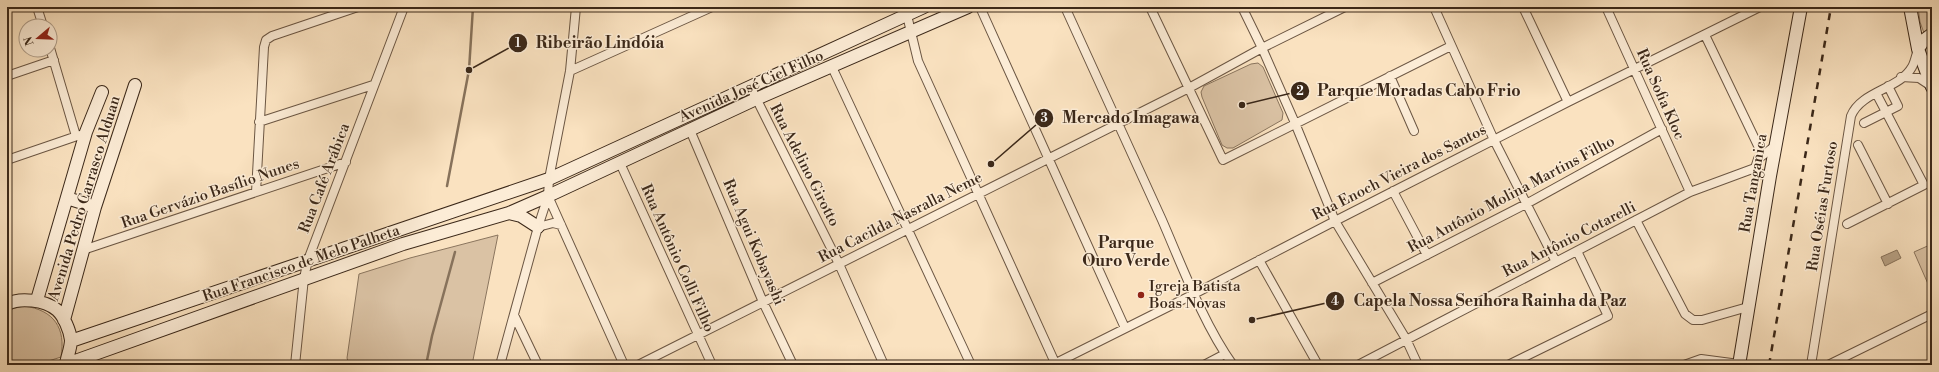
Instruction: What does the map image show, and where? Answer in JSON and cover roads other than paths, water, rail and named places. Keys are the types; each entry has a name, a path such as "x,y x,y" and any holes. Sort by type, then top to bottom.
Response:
{"street":[{"path":"37,7 40,18"},
{"path":"256,192 259,122 264,47 266,40 272,36 358,7"},
{"name":"Rua Café Arábica","path":"295,365 304,278 308,260 346,162 373,85 404,7"},
{"path":"500,365 548,196 549,179 570,71 576,7"},
{"path":"570,71 712,7"},
{"name":"Avenida José Ciel Filho","path":"549,179 750,86 906,11 924,7"},
{"name":"Avenida José Ciel Filho","path":"548,196 756,99 968,7"},
{"path":"980,7 1125,328"},
{"path":"1064,7 1118,122 1194,294 1225,354 1233,365"},
{"path":"1150,7 1223,160 1451,46"},
{"path":"1242,7 1295,123 1335,220 1406,339 1418,365"},
{"name":"Rua Cacilda Nasralla Neme","path":"638,365 1048,159 1118,122 1189,88 1262,48 1345,7"},
{"path":"1434,7 1494,140 1556,262"},
{"path":"1522,7 1568,102"},
{"name":"Rua Sofia Kloc","path":"1606,7 1690,192"},
{"name":"Rua Enoch Vieira dos Santos","path":"1054,364 1194,294 1335,220 1568,102 1760,7"},
{"name":"Rua Tanganica","path":"1739,364 1775,146 1801,7"},
{"path":"1910,7 1918,49 1932,87"},
{"path":"906,11 918,61 1054,364"},
{"path":"1918,49 1924,40 1932,34"},
{"path":"1705,35 1762,154"},
{"name":"Rua Oséias Furtoso","path":"1811,365 1851,116 1858,104 1888,86 1912,68 1918,49"},
{"path":"7,76 54,60 81,134 7,160"},
{"path":"832,67 971,365"},
{"path":"1390,76 1414,131"},
{"path":"1901,77 1919,78 1932,87"},
{"name":"Avenida Pedro Carrasco Alduan","path":"64,320 83,250 135,85"},
{"path":"259,122 373,85"},
{"name":"Rua Adelino Girotto","path":"750,86 838,264 884,365"},
{"path":"1864,123 1898,106 1888,86"},
{"name":"Avenida Pedro Carrasco Alduan","path":"37,300 67,198 81,134 102,92"},
{"path":"1847,224 1924,185 1876,93"},
{"name":"Rua Antônio Molina Martins Filho","path":"1372,283 1526,204 1662,129"},
{"name":"Rua Agui Kobayashi","path":"690,130 763,302 792,365"},
{"path":"1770,176 1760,174 1755,168 1758,159 1762,154 1775,146"},
{"path":"1858,146 1888,204"},
{"name":"Rua Gervázio Basílio Nunes","path":"83,250 346,162"},
{"name":"Rua Antônio Colli Filho","path":"620,163 712,365"},
{"name":"Rua Antônio Cotarelli","path":"1358,365 1690,192 1755,168"},
{"name":"Rua Francisco de Melo Palheta","path":"71,341 549,179"},
{"path":"1393,191 1427,254"},
{"path":"548,196 624,365"},
{"name":"Rua Francisco de Melo Palheta","path":"65,365 304,278 403,244 508,213 548,196"},
{"path":"67,198 96,207"},
{"path":"508,213 521,216 538,228"},
{"path":"1636,220 1685,314 1693,320 1702,320 1748,307"},
{"path":"538,228 553,224 561,225"},
{"path":"1508,365 1608,316 1577,251"},
{"path":"1259,260 1318,365"},
{"path":"7,304 14,300 37,300 57,310 67,326 71,341 65,365"},
{"path":"1828,365 1932,314"},
{"path":"514,315 538,365"},
{"path":"1204,365 1225,354"},
{"path":"1684,365 1722,360 1739,364"}],"waterway":[{"path":"447,186 469,70 473,7"},
{"path":"426,365 432,336 455,252"}],"railway":[{"path":"1769,365 1831,7"}],"place":[{"name":"Ribeirão Lindóia","path":"469,70"},
{"name":"Parque Moradas Cabo Frio","path":"1242,105"},
{"name":"Mercado Imagawa","path":"991,164"},
{"name":"Igreja Batista Boas Novas","path":"1141,295"},
{"name":"Capela Nossa Senhora Rainha da Paz","path":"1252,320"}],"district":[{"name":"Parque Ouro Verde","path":"1126,251"}]}
